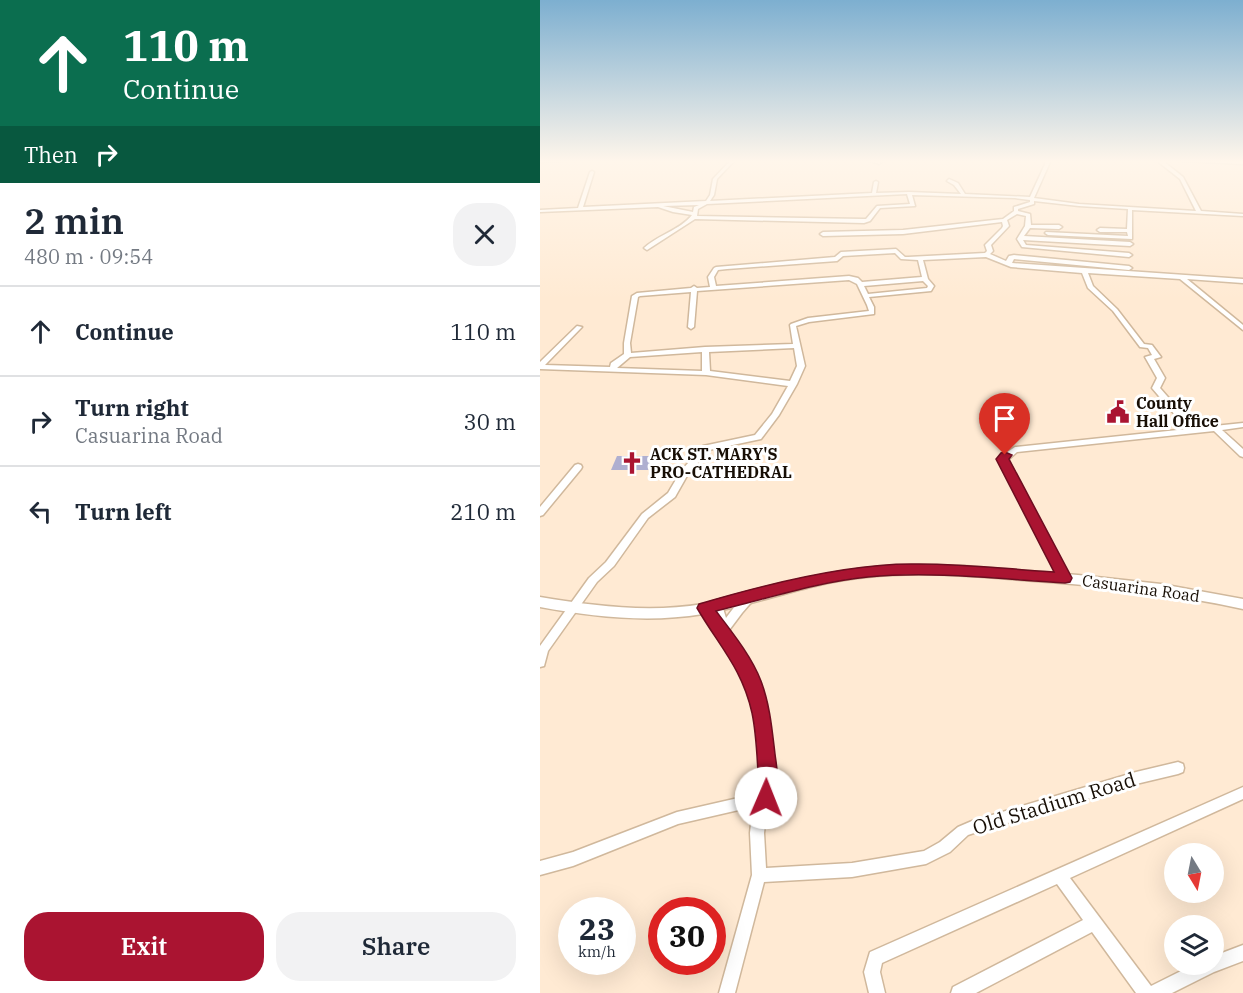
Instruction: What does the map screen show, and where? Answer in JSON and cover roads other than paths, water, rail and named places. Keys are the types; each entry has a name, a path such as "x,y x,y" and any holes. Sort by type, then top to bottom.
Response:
{"street":[{"path":"540,211 615,206"},
{"path":"649,206 694,216 864,221 868,220 879,207 890,206"},
{"path":"648,248 662,236 687,224 694,216 696,208 701,206"},
{"path":"823,234 903,232 1004,220 1016,212 1020,206"},
{"path":"1112,206 1243,215"},
{"path":"1195,206 1199,212"},
{"path":"1128,271 1130,208"},
{"path":"1016,212 1027,214 1028,226 1020,239 1024,246 1129,255"},
{"path":"987,255 990,253 988,245 1002,234 1006,226 1004,220"},
{"path":"1028,226 1130,238"},
{"path":"1024,235 1130,238"},
{"path":"1067,262 1069,250"},
{"path":"714,289 711,277 716,269 837,259 841,254 890,251 896,251 903,258 987,255 1008,264 1047,270 1128,271"},
{"path":"1008,264 1014,256 1180,277 1243,280"},
{"path":"865,296 929,290 930,286 925,279 920,258"},
{"path":"1083,271 1090,287 1114,310 1142,346 1150,346 1156,357 1149,357 1161,378 1156,388 1193,431"},
{"path":"1180,277 1243,328"},
{"path":"540,663 543,650 645,516 672,495 684,473 706,448 758,437 775,415 801,369 793,325 796,322 872,313 871,302 865,296 862,284 856,279 849,278 714,289 694,288 636,295 627,343 628,355"},
{"path":"862,284 925,279"},
{"path":"691,327 694,288"},
{"path":"540,367 579,327"},
{"path":"613,369 614,365 628,355 705,349 798,346"},
{"path":"705,349 706,373"},
{"path":"540,367 706,373 793,384"},
{"path":"1065,578 1003,459 1005,455 1016,450 1243,425"},
{"path":"1216,428 1243,454"},
{"path":"542,508 578,467"},
{"name":"Casuarina Road","path":"540,602 629,613 684,611 711,607 828,578 866,572 912,569 1065,578 1138,585 1243,604"},
{"path":"722,629 752,597"},
{"path":"711,607 752,680 761,715 768,776 766,798 759,815 759,875 727,993"},
{"path":"684,611 722,629"},
{"name":"Old Stadium Road","path":"759,875 852,870 926,857 945,847 963,831 972,827 1136,778 1178,768"},
{"path":"877,993 872,972 876,958 1243,793"},
{"path":"540,868 573,859 677,818 766,798"},
{"path":"1059,875 1146,993"},
{"path":"959,993 1094,923"},
{"path":"1224,960 1243,953"},
{"path":"1155,993 1191,975"}],"place":[{"name":"County Hall Office","path":"1118,412"},
{"name":"ACK ST. MARY'S PRO-CATHEDRAL","path":"632,463"}]}
